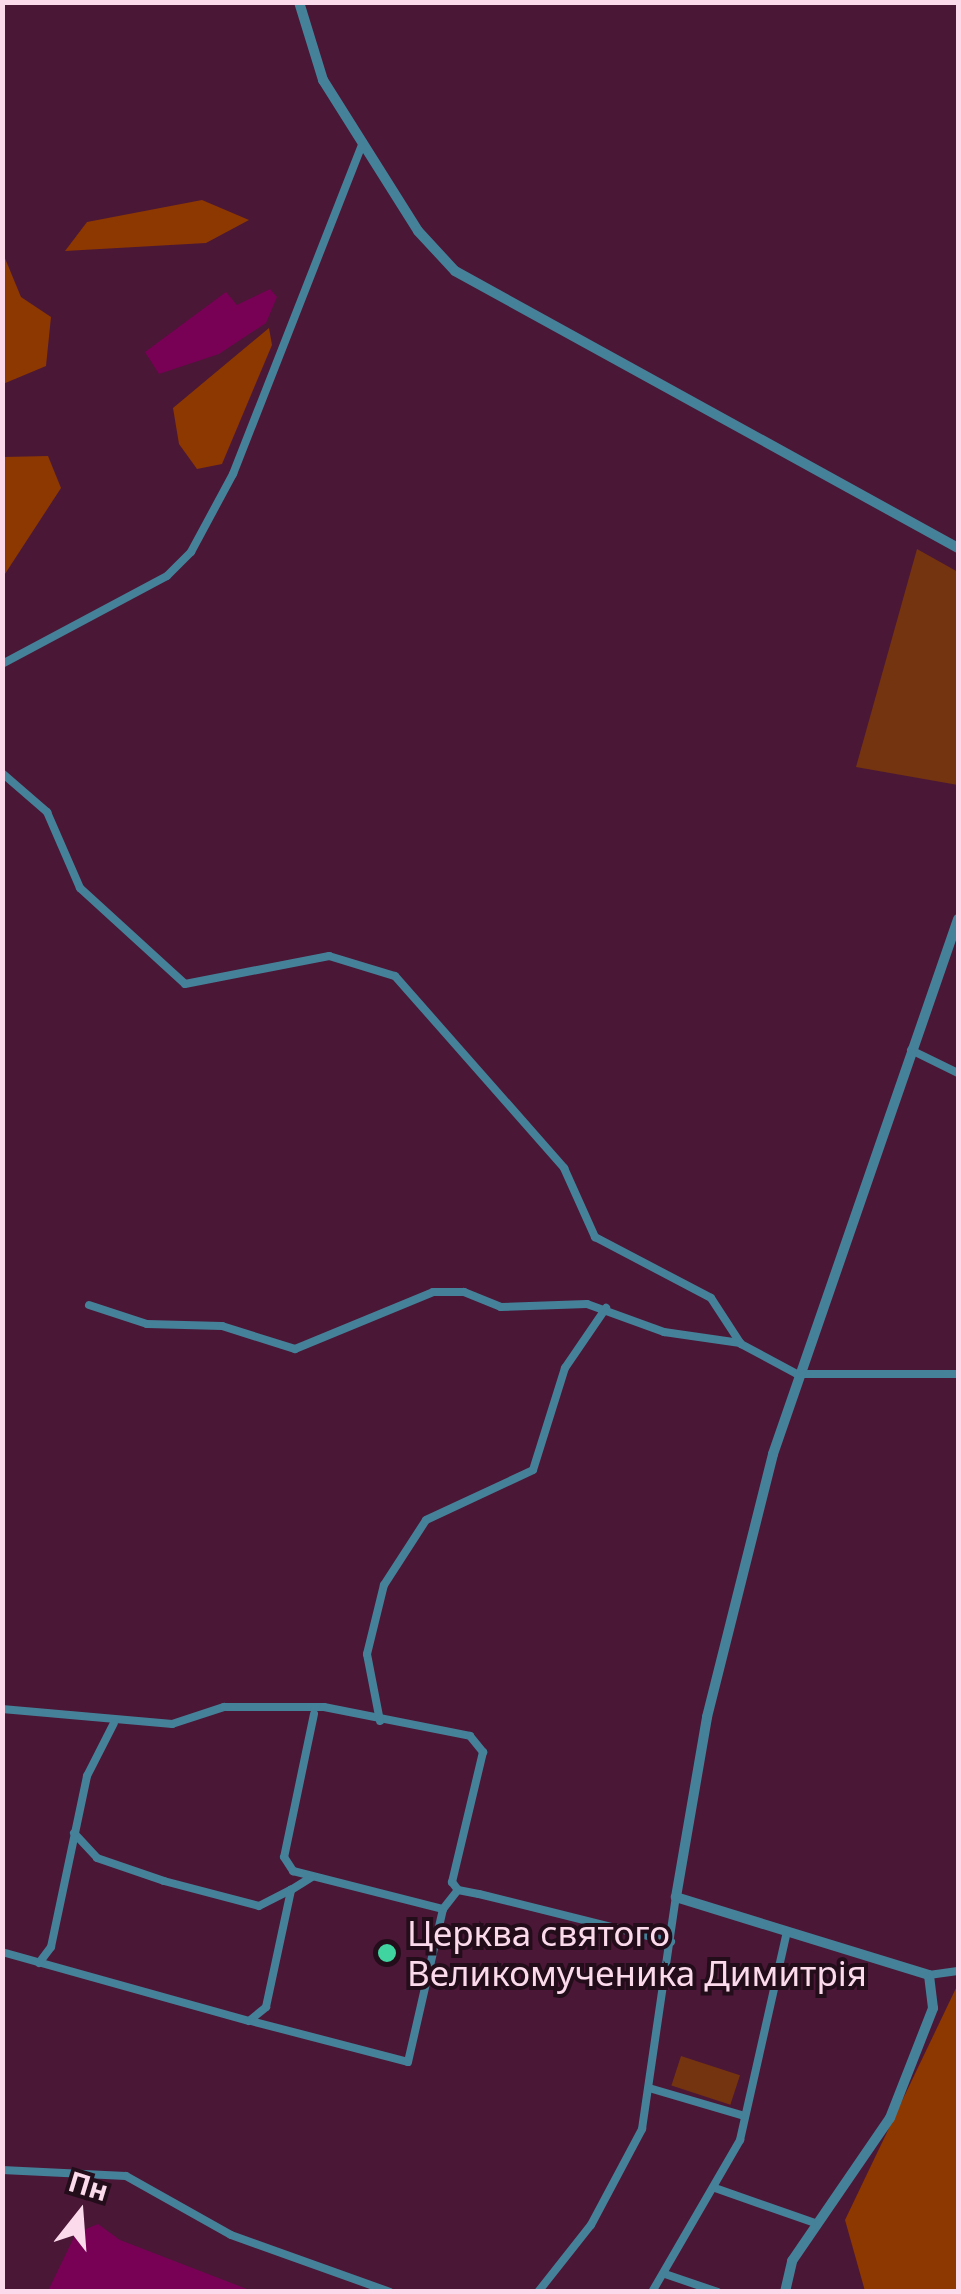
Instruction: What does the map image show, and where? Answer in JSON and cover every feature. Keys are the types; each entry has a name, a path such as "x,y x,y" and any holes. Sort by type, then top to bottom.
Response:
{"street":[{"path":"299,2 323,80 455,271 958,548"},
{"path":"2,664 167,576 191,552 233,474 363,143"},
{"path":"2,773 47,812 80,888 185,984 328,956 395,976 564,1168 595,1237 710,1298 741,1344"},
{"path":"538,2292 630,2160 649,2088 676,1897 720,1658 797,1374 958,919"},
{"path":"911,1050 958,1073"},
{"path":"89,1305 147,1324 222,1326 295,1349 433,1292 501,1307 606,1308 664,1332 741,1344 797,1374 958,1374"},
{"path":"380,1720 366,1654 384,1585 426,1520 533,1470 564,1368 606,1308"},
{"path":"2,1708 114,1723 172,1724 224,1707 314,1714 324,1707 480,1742 458,1890 443,1909 408,2062 2,1952"},
{"path":"314,1714 284,1857 293,1871 443,1909"},
{"path":"39,1963 52,1947 73,1832 114,1723"},
{"path":"73,1832 97,1858 164,1881 259,1906 316,1876"},
{"path":"249,2021 266,2007 292,1890"},
{"path":"458,1890 672,1942"},
{"path":"676,1897 930,1975 958,1970"},
{"path":"652,2292 714,2188 745,2116 788,1929"},
{"path":"785,2292 818,2224 890,2118 933,2008 930,1975"},
{"path":"649,2088 745,2116"},
{"path":"2,2170 126,2176 231,2235 390,2292"},
{"path":"714,2188 818,2224"},
{"path":"664,2274 718,2292"}],"shaded area":[{"path":"202,200 249,220 206,243 65,251 87,222"},
{"path":"2,251 21,297 51,317 46,366 3,384"},
{"path":"270,289 277,297 266,323 219,354 159,374 145,352 226,292 237,305"},
{"path":"269,328 272,345 222,464 197,469 179,444 173,408"},
{"path":"48,456 61,488 3,577 3,457"},
{"path":"917,549 958,572 958,785 856,767"},
{"path":"958,1984 958,2291 865,2291 845,2220"},
{"path":"681,2056 740,2075 730,2105 671,2085"},
{"path":"98,2224 120,2240 252,2291 48,2291 76,2233"}],"place":[{"name":"Церква святого Великомученика Димитрія","path":"387,1953"}]}
